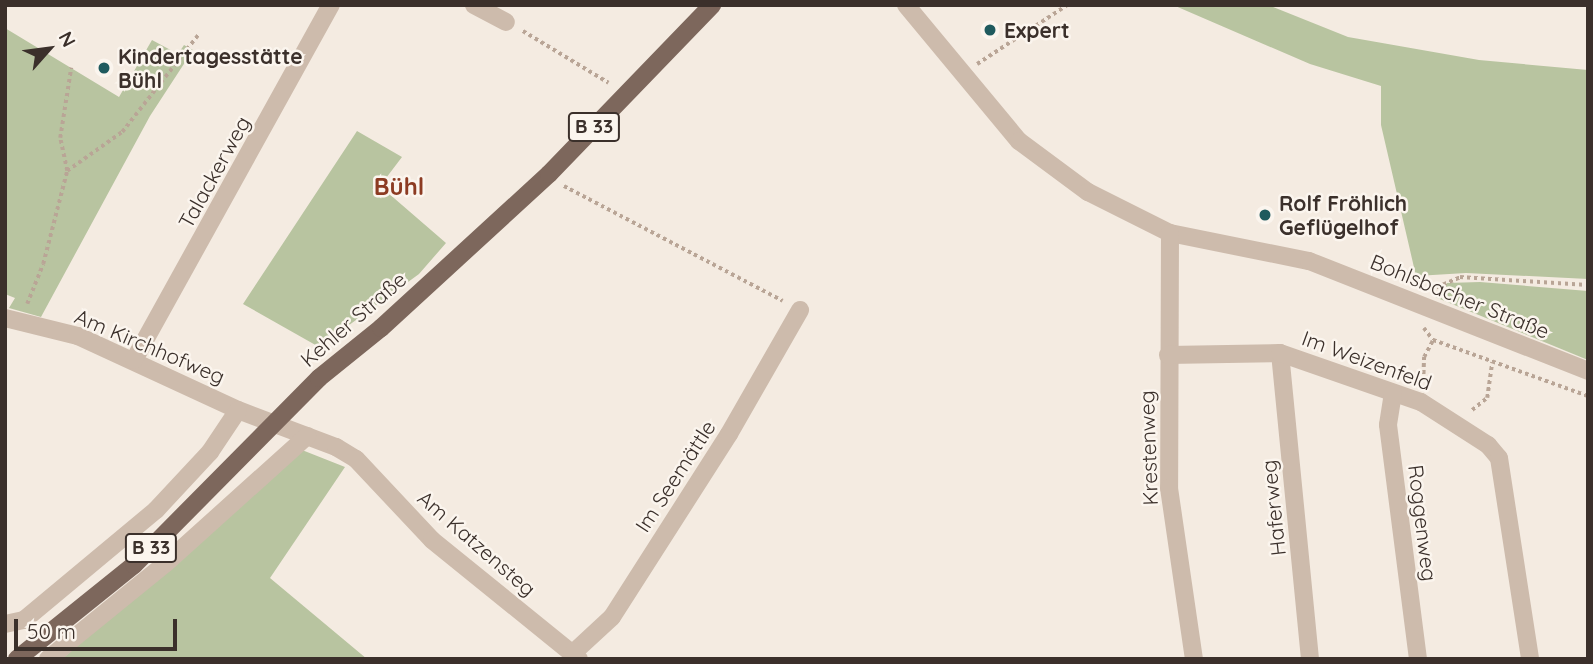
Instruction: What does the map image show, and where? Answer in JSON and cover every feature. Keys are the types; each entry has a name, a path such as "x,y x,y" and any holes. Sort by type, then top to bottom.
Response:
{"main road":[{"name":"Kehler Straße","path":"17,659 135,565 319,378 381,328 548,174 712,5"}],"street":[{"name":"Talackerweg","path":"134,360 331,5"},
{"path":"474,5 506,22"},
{"name":"Bohlsbacher Straße","path":"906,5 961,75 1019,141 1088,192 1170,233 1309,261 1588,371"},
{"name":"Krestenweg","path":"1170,233 1169,488 1194,659"},
{"name":"Im Seemättle","path":"576,657 612,617 729,434 800,310"},
{"name":"Am Kirchhofweg","path":"13,320 78,336 274,425"},
{"name":"Im Weizenfeld","path":"1168,355 1280,353 1340,370 1393,393 1421,401 1488,444 1499,458 1530,659"},
{"name":"Haferweg","path":"1280,353 1310,659"},
{"name":"Roggenweg","path":"1393,393 1388,425 1418,659"},
{"path":"5,624 24,621 156,510 210,452 238,410"},
{"name":"Am Katzensteg","path":"274,425 307,436 356,459 432,540 576,657"},
{"path":"48,659 166,564 307,436"}],"path":[{"path":"961,75 1067,5"},
{"path":"506,22 628,93"},
{"path":"67,171 122,132 198,34"},
{"path":"13,320 43,264 67,171 60,138 71,68"},
{"path":"548,174 570,192 800,310"},
{"path":"1420,305 1425,293 1440,282 1460,277 1588,285"},
{"path":"1421,401 1424,357 1433,340 1588,396"},
{"path":"1473,407 1487,398 1493,362"}],"green space":[{"path":"1173,5 1268,5 1348,37 1479,60 1588,70 1588,279 1466,273 1416,276 1381,125 1381,86 1310,64"},
{"path":"5,28 119,97 152,40 178,54 184,45 193,50 150,116 41,317 9,308 15,298 5,294"},
{"path":"357,131 402,157 380,186 446,243 419,274 319,347 243,304"},
{"path":"1480,282 1588,291 1588,360 1435,297 1447,283"},
{"path":"302,450 345,467 270,578 367,659 62,659"}],"place":[{"name":"Expert","path":"990,30"},
{"name":"Kindertagesstätte Bühl","path":"104,68"},
{"name":"Rolf Fröhlich Geflügelhof","path":"1265,215"}],"district":[{"name":"Bühl","path":"399,187"}]}
